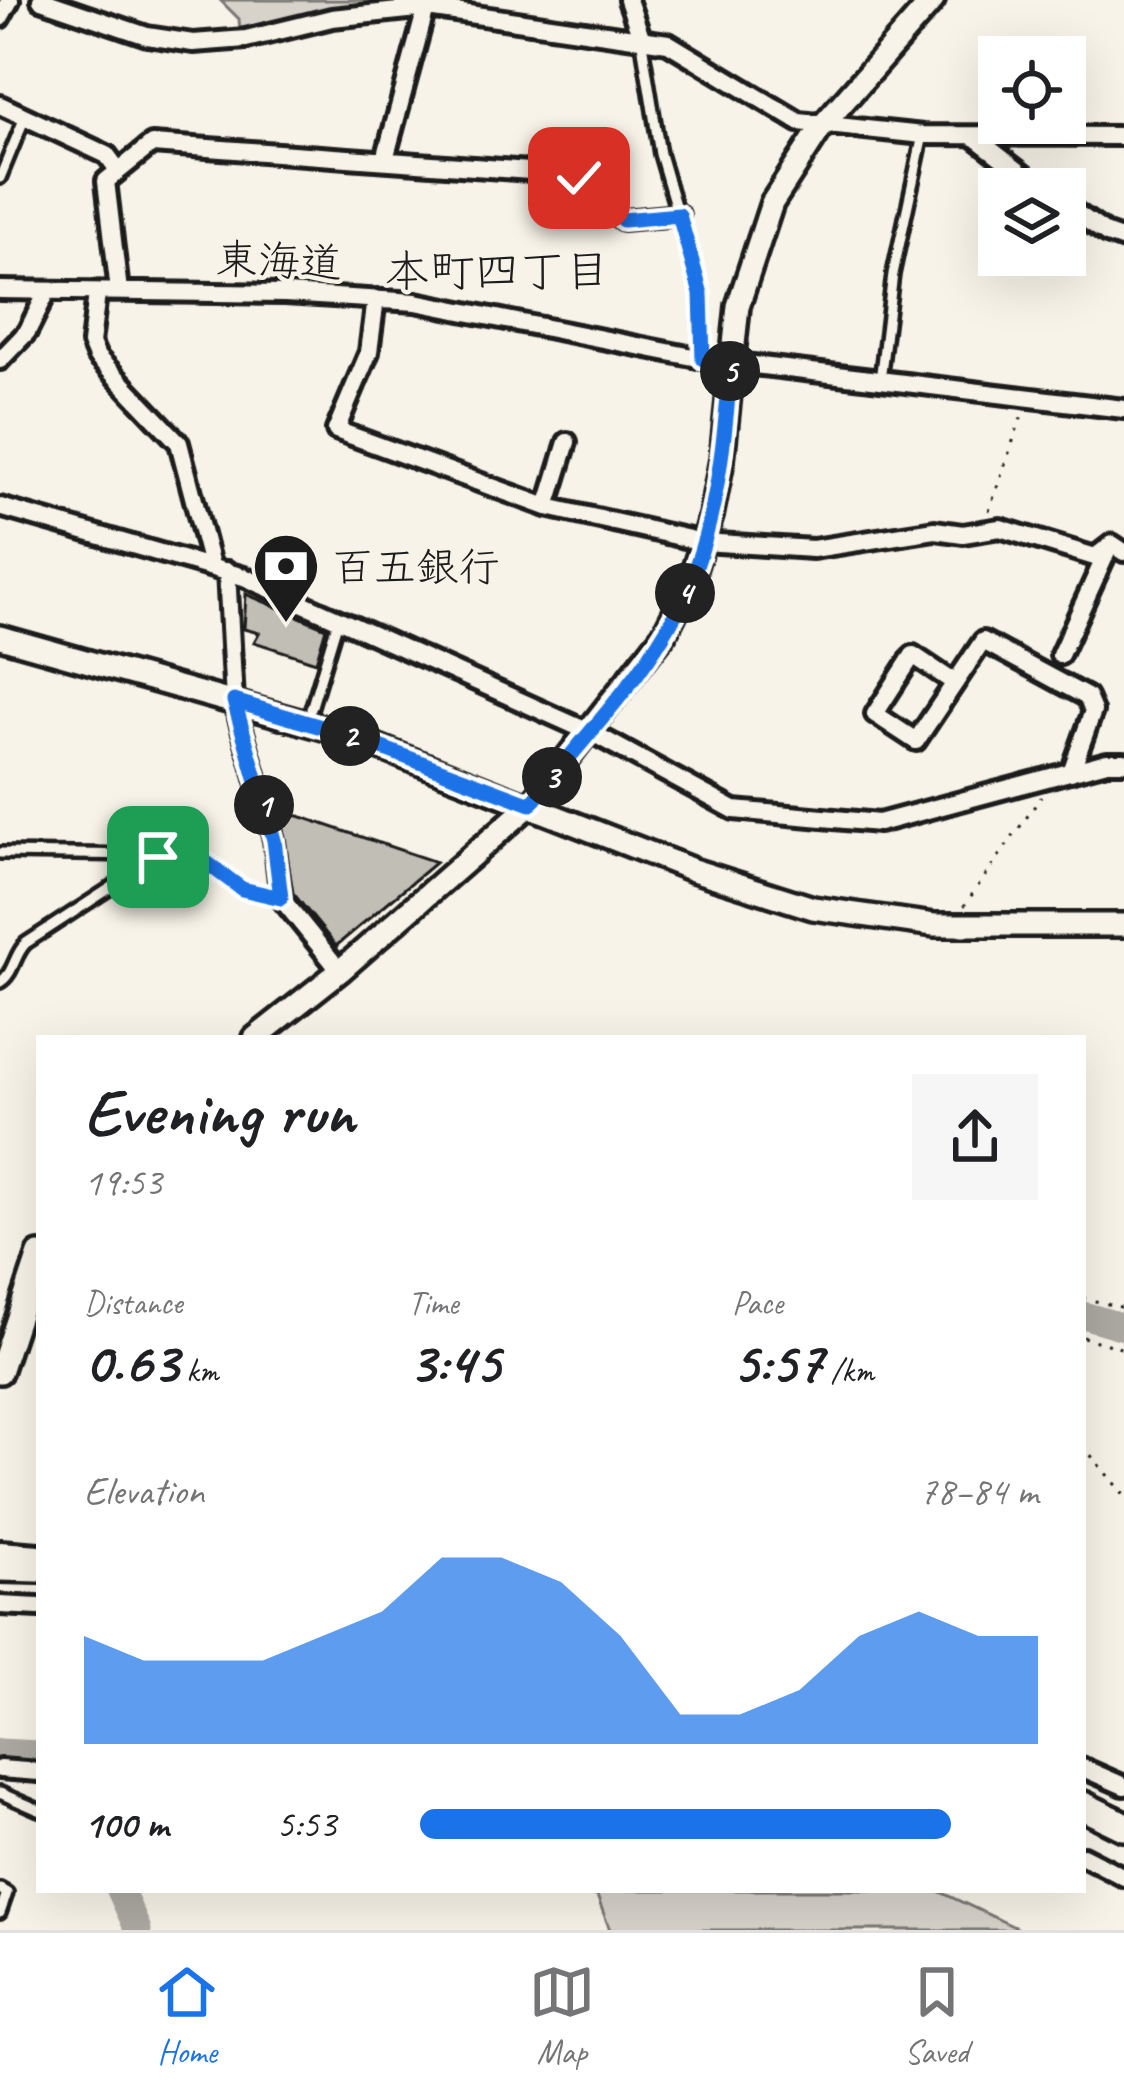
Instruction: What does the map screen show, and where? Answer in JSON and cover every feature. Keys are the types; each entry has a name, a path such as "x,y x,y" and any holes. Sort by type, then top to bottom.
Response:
{"highway":[{"path":"0,1567 36,1568"},
{"path":"1086,1807 1124,1828"}],"street":[{"path":"0,18 10,0"},
{"path":"41,0 148,36 193,43 246,39 332,18 428,4 641,37 694,56 800,122 923,135 1124,136"},
{"path":"628,0 641,37"},
{"path":"259,1035 340,971 531,804 664,634 703,542 720,474 738,306 756,239 788,172 925,2"},
{"path":"386,159 428,4"},
{"path":"0,105 107,155 118,170"},
{"path":"973,136 1015,168"},
{"path":"119,292 106,181 152,144 560,170 579,178 623,220 679,215"},
{"path":"1086,221 1106,235 1124,240"},
{"name":"東海道","path":"0,290 376,299 473,312 703,359 1124,409"},
{"path":"0,360 27,332 47,292"},
{"path":"97,293 91,344 97,357 179,443 219,568 234,701 274,840 281,898 340,971"},
{"path":"376,299 369,352 335,430 548,507 703,542 813,549 935,530 1000,528 1095,557 1118,548"},
{"path":"548,507 567,442"},
{"path":"0,507 219,568 588,731 734,810 879,823 1124,762"},
{"path":"1060,655 1118,548"},
{"path":"0,637 345,734 752,891 854,917 958,925 1124,925"},
{"path":"956,683 913,655 875,714 916,741 956,683 983,641 1088,698 1093,711 1071,772"},
{"path":"0,1372 36,1263"},
{"path":"0,1550 36,1552"},
{"path":"0,1605 36,1607"},
{"path":"0,1768 36,1772"},
{"path":"1086,1769 1124,1786"},
{"path":"1086,1858 1124,1877"}],"lane":[{"path":"641,37 660,154 701,294 703,359"},
{"path":"0,178 26,117"},
{"path":"880,381 893,274 923,135"},
{"path":"311,709 338,620"},
{"path":"0,853 158,857 207,863 242,889 281,898"},
{"path":"0,982 10,973 14,954 26,943 158,857"},
{"path":"0,1793 36,1809"},
{"path":"0,1889 8,1893 0,1913"}],"path":[{"path":"989,530 988,511 1028,397"},
{"path":"958,925 966,901 1037,805 1048,778"},
{"path":"1086,1299 1124,1308"},
{"path":"1086,1338 1124,1348"},
{"path":"1086,1450 1124,1496"}],"shaded area":[{"path":"220,0 401,0 335,8 240,32 239,19"},
{"path":"585,1893 942,1893 1021,1930 610,1930 597,1896"}],"building":[{"name":"百五銀行","path":"246,594 326,628 316,662 254,642 259,633 244,629"},
{"path":"286,815 436,862 336,946 293,893 282,822"}],"waterway":[{"path":"1086,1316 1124,1327"},
{"path":"0,1752 36,1754"},
{"path":"121,1893 138,1930"}],"place":[{"name":"百五銀行","path":"286,625"}],"district":[{"name":"本町四丁目","path":"497,270"}],"route":[{"path":"158,857 207,863 242,889 281,898 274,840 234,701 345,734 531,804 664,634 689,586 718,488 731,363 703,359 701,294 679,215 623,220 579,178"}]}
